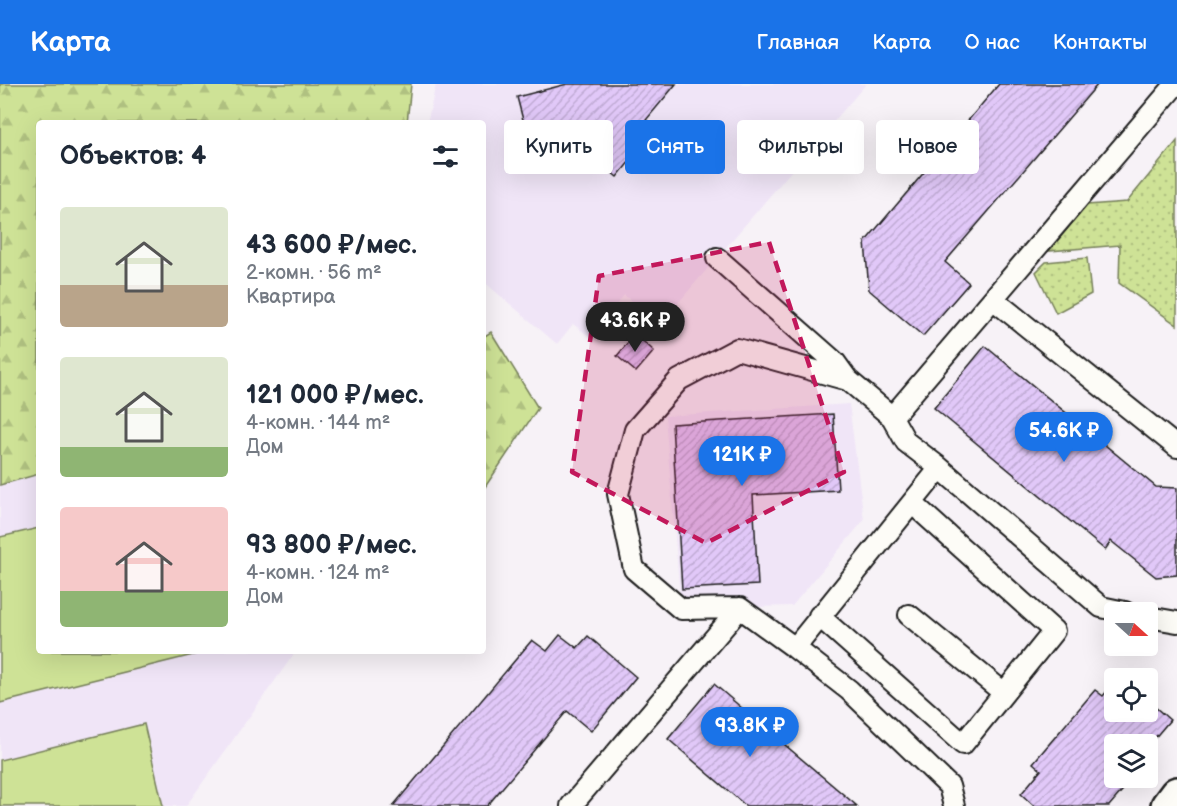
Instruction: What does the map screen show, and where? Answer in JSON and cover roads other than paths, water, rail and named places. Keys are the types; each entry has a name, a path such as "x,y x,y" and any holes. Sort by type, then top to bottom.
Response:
{"street":[{"path":"1168,806 1177,794"}],"lane":[{"path":"892,417 1176,84"},
{"path":"717,258 835,362 848,380 892,417 906,442 940,468 1104,608"},
{"path":"994,300 1177,447"},
{"path":"848,380 737,349 679,380 636,430 618,494 634,569 681,609 740,608 795,648 849,690 949,786 954,806"},
{"path":"795,648 940,468"},
{"path":"819,616 963,744 1054,631 912,502"},
{"path":"571,806 740,608"},
{"path":"909,615 1004,693"},
{"path":"1158,618 1177,622"}]}
